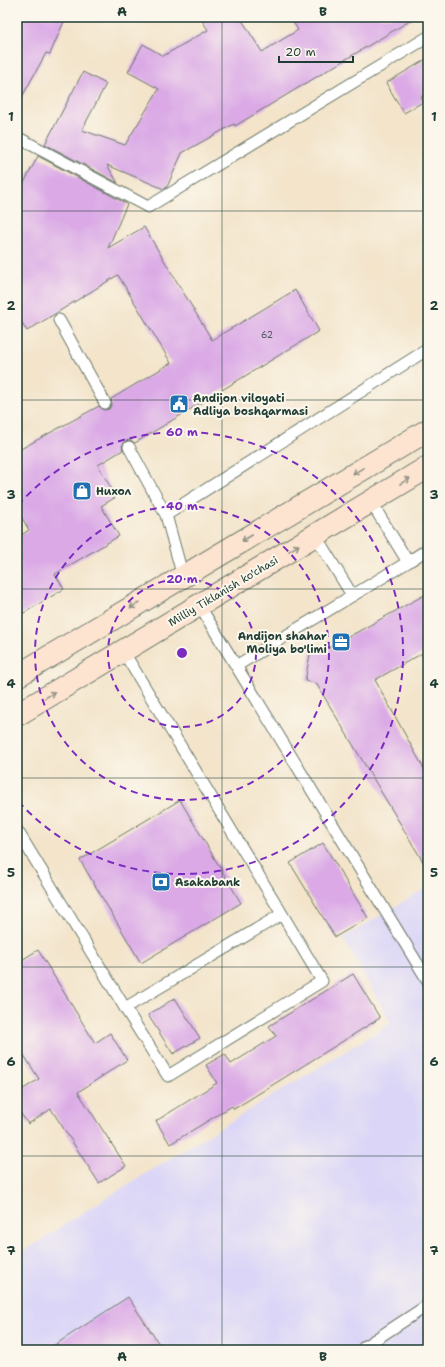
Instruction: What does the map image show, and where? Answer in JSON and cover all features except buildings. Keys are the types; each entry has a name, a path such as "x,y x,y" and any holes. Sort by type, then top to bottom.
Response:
{"main road":[{"path":"17,676 428,430"},
{"name":"Milliy Tiklanish ko'chasi","path":"17,715 428,467"},
{"path":"183,576 199,605"}],"lane":[{"path":"17,137 148,207 428,37"},
{"path":"59,320 105,403"},
{"path":"166,515 428,349"},
{"path":"128,447 166,515 183,576"},
{"path":"371,502 408,562"},
{"path":"316,535 352,595"},
{"path":"236,666 428,549"},
{"path":"199,605 428,981"},
{"path":"17,830 168,1076 322,981 123,651"},
{"path":"125,1008 282,914"},
{"path":"364,1350 364,1347 428,1306"}],"shaded area":[{"path":"428,887 428,1350 17,1350 17,1256 93,1206 391,1023 343,938"}],"place":[{"name":"Andijon viloyati Adliya boshqarmasi","path":"179,404"},
{"name":"Нихол","path":"82,491"},
{"name":"Andijon shahar Moliya bo'limi","path":"341,642"},
{"name":"Asakabank","path":"161,882"}]}
